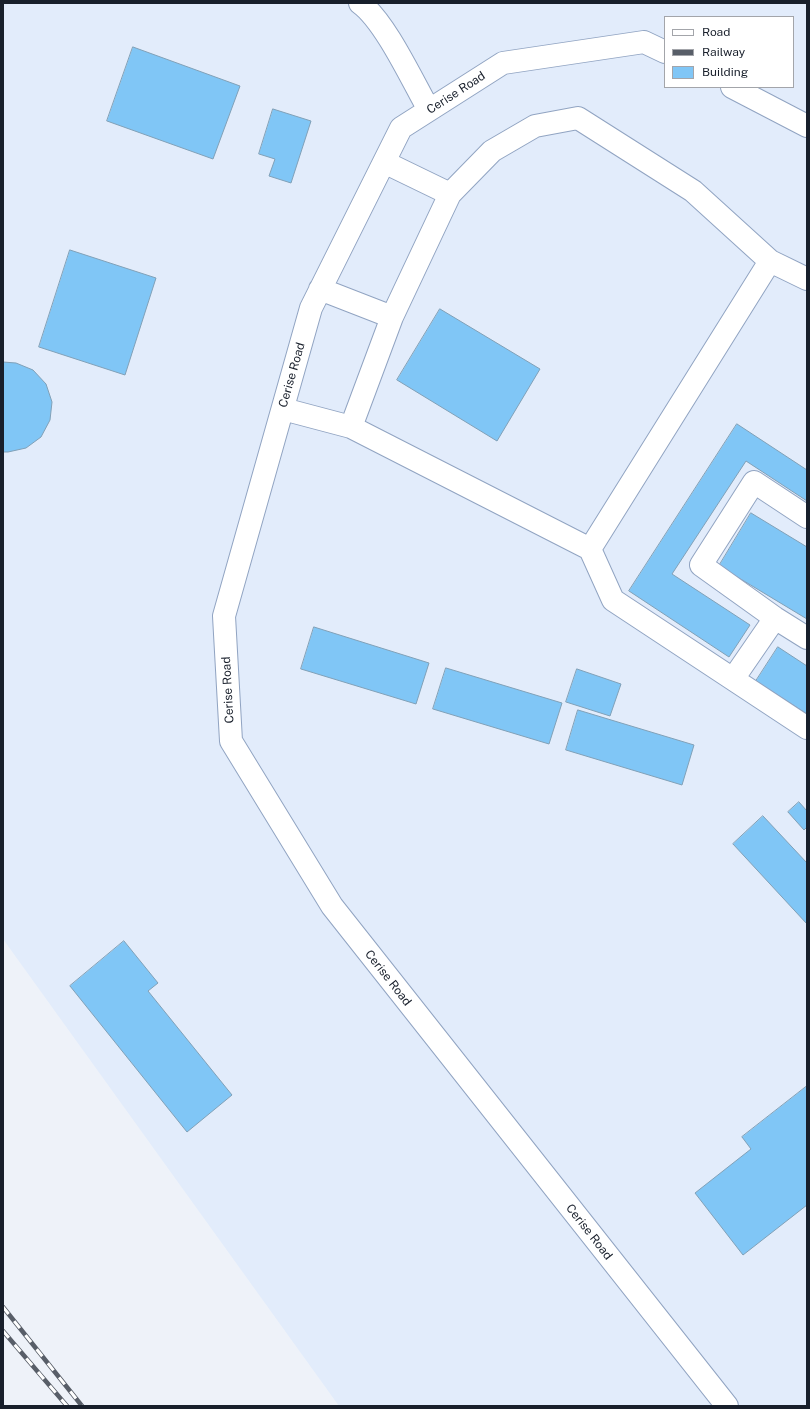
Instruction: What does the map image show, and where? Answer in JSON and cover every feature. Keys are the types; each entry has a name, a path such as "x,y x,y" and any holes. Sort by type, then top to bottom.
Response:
{"street":[{"path":"360,3 368,9 392,45 429,110"},
{"name":"Cerise Road","path":"664,52 644,42 503,63 401,128 311,308 224,616 231,741 332,906 727,1406"},
{"path":"734,88 807,126"},
{"path":"351,426 392,317 450,194 492,151 535,126 578,118 693,191 770,261 807,279"},
{"path":"384,162 450,194"},
{"path":"590,549 770,261"},
{"path":"320,289 392,317"},
{"path":"283,409 351,426 590,549 613,600 807,728"},
{"path":"807,517 754,482 701,565 775,618 807,638"},
{"path":"733,679 775,618"}],"shaded area":[{"path":"3,3 807,3 807,1406 339,1406 3,939"}],"building":[{"path":"133,47 240,86 213,159 107,121"},
{"path":"273,109 311,121 291,183 269,176 275,159 259,154"},
{"path":"70,250 156,278 125,375 39,347"},
{"path":"440,309 540,369 497,441 397,380"},
{"path":"3,362 16,363 33,370 46,384 52,402 50,420 41,437 26,448 8,452 3,452"},
{"path":"737,424 807,470 807,501 746,461 672,574 750,625 729,657 629,591"},
{"path":"751,513 807,547 807,619 719,566"},
{"path":"314,627 429,663 416,704 301,669"},
{"path":"778,647 807,666 807,714 756,681"},
{"path":"446,668 562,703 549,744 433,709"},
{"path":"577,669 621,684 610,716 566,702"},
{"path":"578,710 694,745 682,785 566,750"},
{"path":"799,802 807,811 807,827 804,830 788,812"},
{"path":"763,816 807,863 807,924 733,844"},
{"path":"124,941 158,983 148,991 232,1095 187,1132 70,986"},
{"path":"807,1086 807,1205 743,1255 695,1193 751,1149 742,1137"}],"railway":[{"path":"3,1307 82,1406"},
{"path":"3,1331 67,1406"}]}
